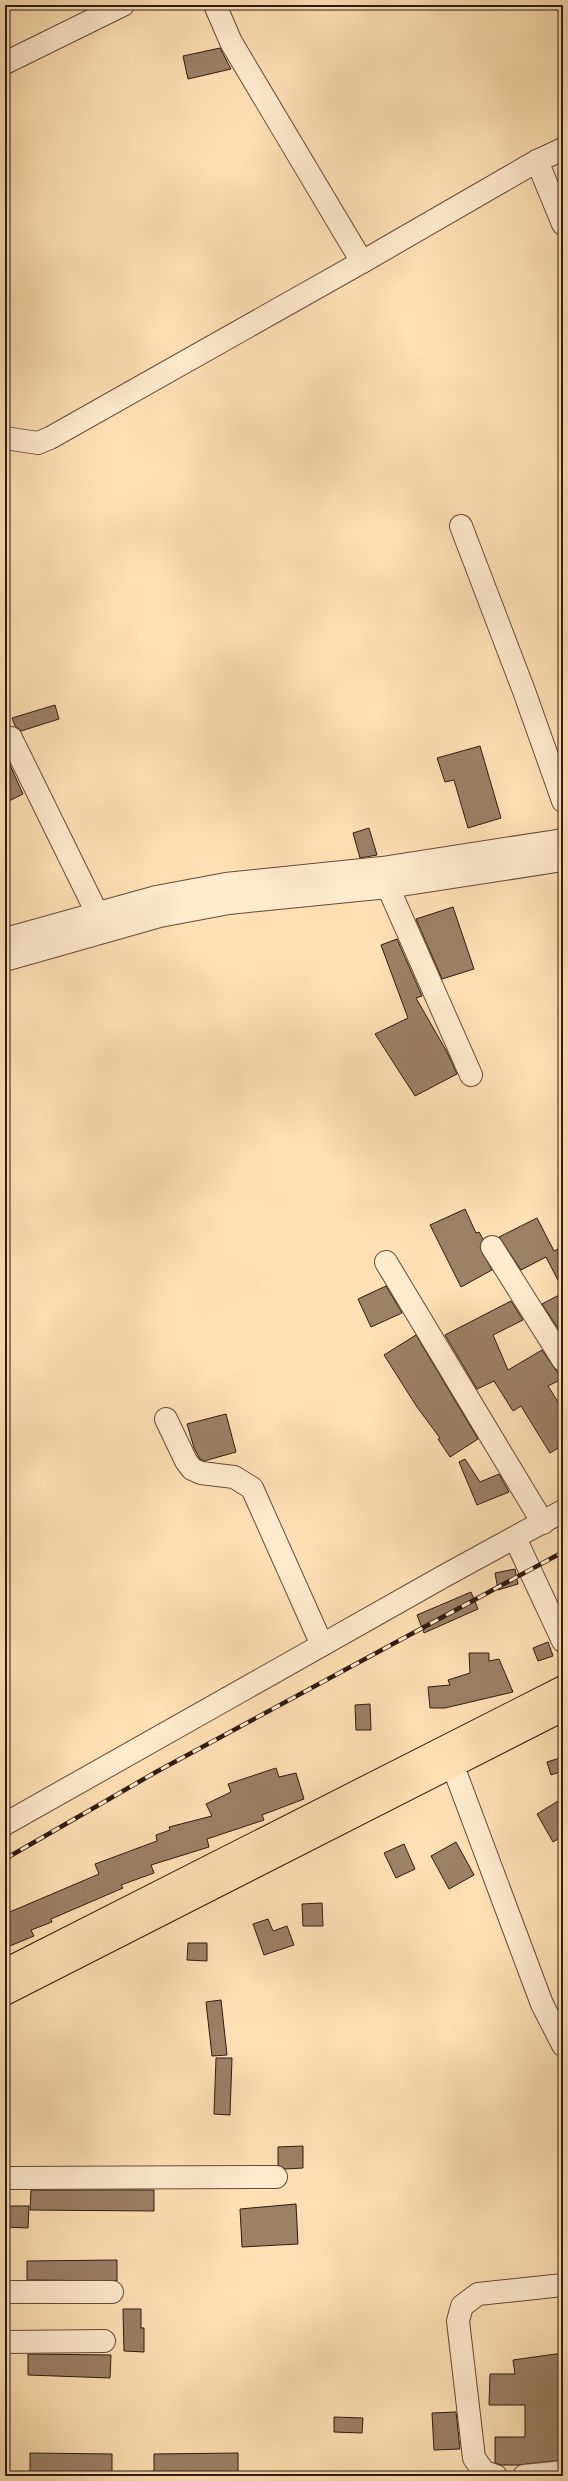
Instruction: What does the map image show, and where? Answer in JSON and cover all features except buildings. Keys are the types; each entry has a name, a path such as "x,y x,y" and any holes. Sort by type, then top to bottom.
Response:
{"main road":[{"path":"5,1970 563,1687"},
{"path":"5,1994 563,1710"}],"street":[{"path":"5,63 123,5"},
{"path":"215,5 231,42 362,262"},
{"path":"5,438 38,443 50,438 362,262 537,161 563,149"},
{"path":"537,161 563,224"},
{"path":"461,526 524,691 563,801"},
{"path":"11,738 96,913"},
{"path":"5,939 156,897 226,884 382,868 563,840"},
{"path":"5,960 160,916 229,904 388,886 563,860"},
{"path":"388,886 471,1075"},
{"path":"492,1247 563,1360"},
{"path":"386,1262 543,1523"},
{"path":"166,1419 186,1461 192,1469 201,1473 234,1477 252,1488 322,1645"},
{"path":"5,1824 563,1511"},
{"path":"515,1538 563,1641"},
{"path":"453,1766 542,2004 563,2045"},
{"path":"5,2178 276,2177"},
{"path":"496,2476 484,2472 474,2458 458,2322 462,2306 478,2294 563,2285"},
{"path":"5,2292 112,2292"},
{"path":"5,2342 104,2341"},
{"path":"524,2476 563,2472"}],"railway":[{"path":"5,1859 156,1772 563,1552"}]}
